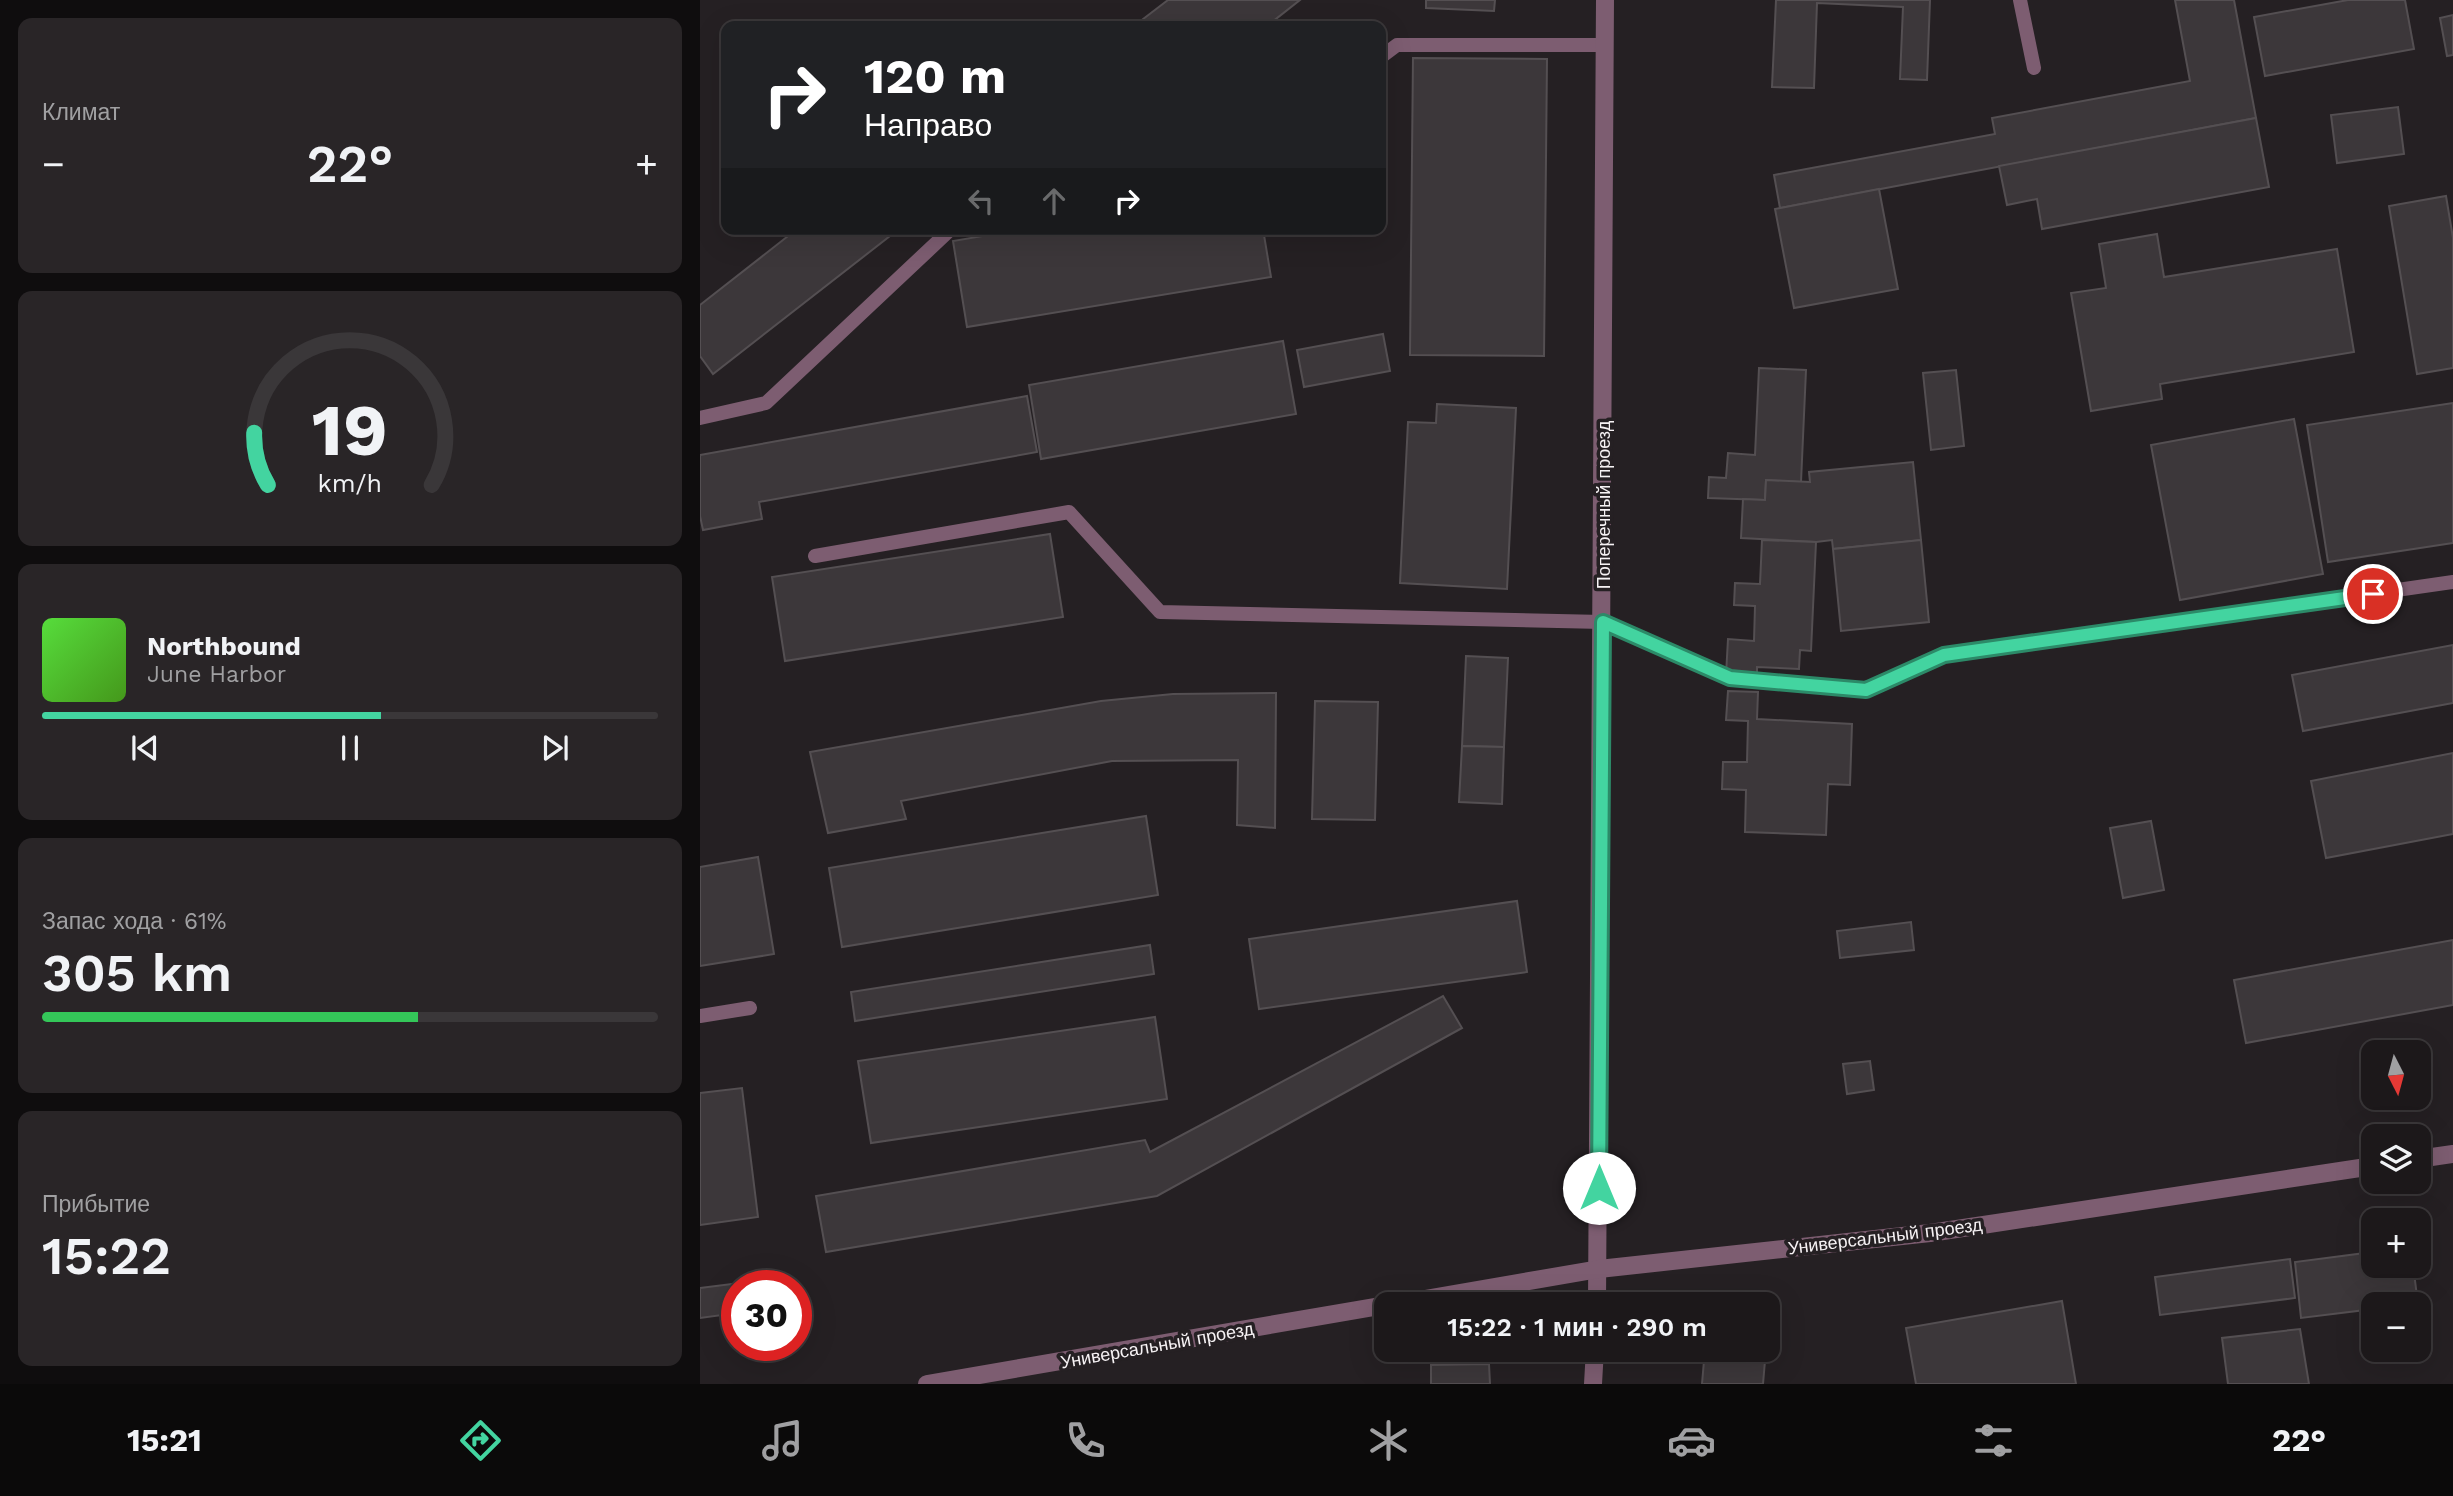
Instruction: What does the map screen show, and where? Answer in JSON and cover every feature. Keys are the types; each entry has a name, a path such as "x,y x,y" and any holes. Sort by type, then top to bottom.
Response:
{"street":[{"name":"Поперечный проезд","path":"1598,1292 1605,0"},
{"path":"2431,1157 2453,1154"},
{"name":"Универсальный проезд","path":"1466,1292 1599,1269 1930,1233 2361,1168"},
{"name":"Универсальный проезд","path":"927,1384 1374,1308"},
{"path":"1593,1384 1594,1362"}],"lane":[{"path":"2020,0 2034,68"},
{"path":"1386,53 1396,45 1606,45"},
{"path":"700,418 766,403 945,235"},
{"path":"816,556 1069,512 1160,612 1603,622 1730,678 1866,690 1944,655 2453,582"},
{"path":"700,1016 750,1008"}],"building":[{"path":"1168,0 1300,0 1273,21 1141,21"},
{"path":"1426,0 1495,0 1494,11 1426,8"},
{"path":"1776,0 1930,0 1927,80 1900,79 1903,7 1817,3 1814,88 1772,87"},
{"path":"2175,0 2234,0 2256,118 1780,208 1774,175 1995,134 1992,118 2190,81"},
{"path":"2348,0 2405,0 2414,49 2265,76 2254,17"},
{"path":"2453,15 2453,55 2447,56 2440,18"},
{"path":"1413,58 1547,59 1544,356 1410,355"},
{"path":"2398,107 2404,154 2337,163 2331,115"},
{"path":"2256,118 2269,187 2042,229 2037,199 2007,205 1999,166"},
{"path":"1879,189 1898,289 1794,308 1775,209"},
{"path":"2446,196 2453,238 2453,368 2417,374 2389,206"},
{"path":"2157,234 2164,277 2337,249 2354,352 2160,384 2162,399 2091,411 2071,293 2106,288 2099,244"},
{"path":"789,235 891,235 713,374 700,356 700,305"},
{"path":"988,235 1264,235 1271,277 967,327 953,241"},
{"path":"1383,334 1390,371 1304,387 1297,350"},
{"path":"1283,341 1296,414 1041,459 1029,385"},
{"path":"1759,368 1806,370 1801,482 1766,480 1765,500 1708,498 1709,477 1726,478 1728,453 1755,455"},
{"path":"1956,370 1964,446 1931,450 1923,373"},
{"path":"1027,396 1037,452 759,502 762,519 703,530 700,516 700,455"},
{"path":"2453,403 2453,543 2328,562 2307,425"},
{"path":"1437,404 1516,408 1507,589 1400,583 1408,422 1436,423"},
{"path":"2294,419 2323,574 2180,600 2151,445"},
{"path":"1913,462 1921,540 1833,549 1832,540 1816,542 1741,538 1743,499 1765,500 1766,480 1810,482 1809,472"},
{"path":"1050,534 1063,617 785,661 772,577"},
{"path":"1762,540 1816,542 1811,651 1800,650 1799,669 1757,667 1757,677 1726,675 1728,639 1754,641 1755,606 1734,605 1735,583 1760,584"},
{"path":"1921,540 1929,622 1841,631 1833,549"},
{"path":"2453,645 2453,703 2303,731 2292,675"},
{"path":"1466,656 1508,658 1504,747 1462,746"},
{"path":"1728,691 1758,692 1757,719 1852,724 1850,785 1828,784 1826,835 1745,832 1746,790 1722,789 1723,762 1747,762 1748,721 1726,720"},
{"path":"1276,693 1275,828 1237,825 1238,760 1112,761 901,801 906,819 828,833 810,752 1101,701 1173,694"},
{"path":"1315,701 1378,702 1375,820 1312,819"},
{"path":"1462,746 1504,747 1502,804 1459,802"},
{"path":"2453,753 2453,834 2326,858 2311,781"},
{"path":"1146,816 1158,895 842,947 829,868"},
{"path":"2151,821 2164,890 2123,898 2110,828"},
{"path":"758,857 774,954 700,966 700,867"},
{"path":"1517,901 1527,972 1259,1009 1249,939"},
{"path":"1911,922 1914,950 1840,958 1837,931"},
{"path":"2453,940 2453,1005 2246,1043 2234,980"},
{"path":"1150,945 1154,974 855,1021 851,992"},
{"path":"1443,996 1462,1028 1157,1196 826,1252 816,1196 1145,1140 1150,1152"},
{"path":"1155,1017 1167,1099 871,1143 858,1061"},
{"path":"1870,1061 1874,1090 1847,1094 1843,1064"},
{"path":"742,1088 758,1217 700,1225 700,1093"},
{"path":"2361,1254 2361,1278 2415,1278 2416,1292 2361,1292 2361,1310 2301,1318 2295,1262"},
{"path":"2290,1259 2295,1298 2160,1315 2155,1277"},
{"path":"721,1285 721,1315 700,1318 700,1288"},
{"path":"2062,1301 2076,1384 1916,1384 1906,1328"},
{"path":"2300,1329 2309,1384 2228,1384 2222,1338"},
{"path":"1704,1362 1765,1362 1763,1384 1702,1384"},
{"path":"1489,1364 1490,1384 1431,1384 1431,1365"}],"route":[{"path":"1599,1188 1603,622 1730,678 1866,690 1944,655 2373,594"}]}
